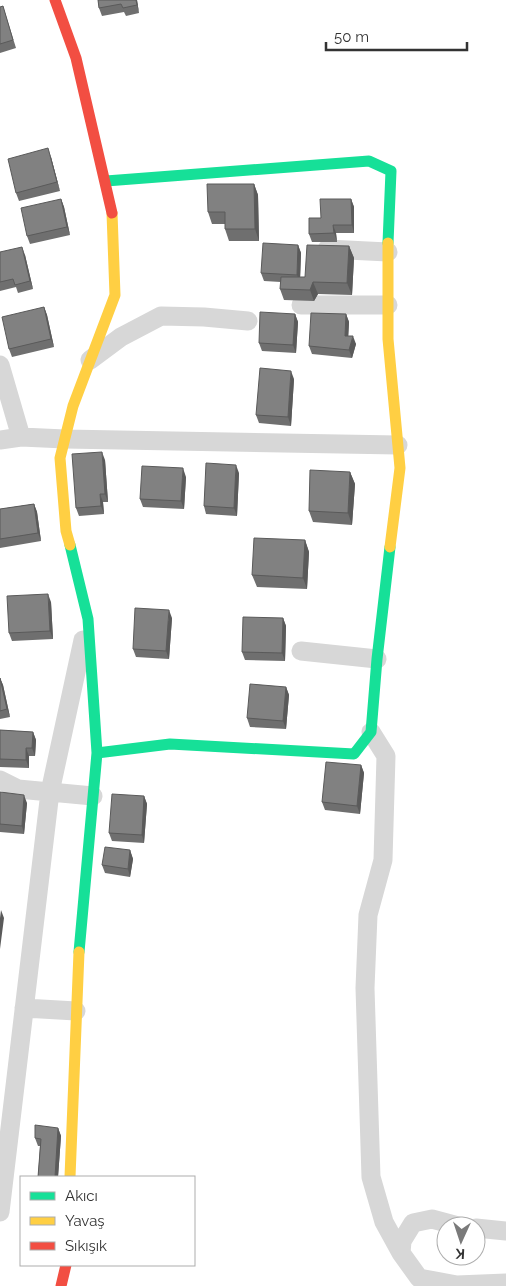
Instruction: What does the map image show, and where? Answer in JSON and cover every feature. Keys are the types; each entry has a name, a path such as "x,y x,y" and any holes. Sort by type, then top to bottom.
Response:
{"street":[{"path":"55,0 76,58 106,181 113,216 115,295 73,406 60,458 66,531 88,619 98,754 79,940 70,1176"},
{"path":"98,754 170,744 354,754 371,732 377,659 400,468 388,339 388,252 391,171 368,161 106,181"},
{"path":"319,249 388,252"},
{"path":"301,305 388,305"},
{"path":"90,360 121,337 161,316 248,321"},
{"path":"0,365 21,436"},
{"path":"0,440 21,436 65,439 398,445"},
{"path":"0,1212 50,792 88,619"},
{"path":"300,651 377,659"},
{"path":"371,732 386,756 383,860 368,915 365,988 371,1177 384,1222 400,1253 419,1278 457,1285 506,1283"},
{"path":"0,780 18,788 93,796"},
{"path":"24,1008 76,1011"},
{"path":"400,1253 402,1242 413,1223 436,1221"},
{"path":"486,1229 506,1231"},
{"path":"62,1286 66,1266"}],"building":[{"path":"98,0 136,0 137,5 123,8 121,4 99,8"},
{"path":"3,6 13,40 0,44 0,7"},
{"path":"48,148 57,182 16,193 8,159"},
{"path":"207,184 254,184 255,229 225,229 225,212 208,212"},
{"path":"61,199 67,227 27,236 21,208"},
{"path":"320,199 351,199 352,225 333,225 334,233 309,234 309,218 321,218"},
{"path":"263,243 298,245 297,275 261,273"},
{"path":"307,245 349,246 347,283 313,282 310,290 280,289 281,277 305,277"},
{"path":"22,247 30,281 15,285 13,279 0,282 0,252"},
{"path":"44,307 51,339 9,349 2,317"},
{"path":"260,312 295,314 293,345 259,343"},
{"path":"311,313 346,314 345,336 353,336 349,350 309,346"},
{"path":"260,368 291,371 288,417 256,415"},
{"path":"102,452 105,494 100,494 101,506 76,508 72,454"},
{"path":"206,463 236,465 234,508 204,506"},
{"path":"142,466 183,468 181,501 140,499"},
{"path":"310,470 350,472 348,513 309,511"},
{"path":"34,504 38,533 0,539 0,509"},
{"path":"254,538 305,540 303,578 252,575"},
{"path":"48,594 50,631 9,633 7,596"},
{"path":"135,608 169,610 166,651 133,649"},
{"path":"243,617 283,618 282,653 242,652"},
{"path":"0,678 7,709 0,711"},
{"path":"250,684 286,687 283,721 247,718"},
{"path":"0,730 33,732 32,748 26,748 26,760 0,759"},
{"path":"326,762 361,765 357,806 322,802"},
{"path":"0,792 24,795 22,826 0,824"},
{"path":"112,794 144,796 142,835 109,833"},
{"path":"105,847 130,850 128,869 102,865"},
{"path":"35,1125 58,1128 55,1176 38,1176 41,1139 35,1138"}],"traffic: fast":[{"path":"106,181 369,161 391,171 388,243"},
{"path":"70,545 88,619 97,753 79,952"},
{"path":"97,753 170,744 354,754 371,732 390,547"}],"traffic: slow":[{"path":"70,545 66,531 60,458 73,406 115,295 112,213"},
{"path":"388,243 388,339 400,468 390,547"},
{"path":"70,1176 79,952"}],"traffic: jam":[{"path":"55,0 76,58 112,213"},
{"path":"61,1286 66,1266"}]}
